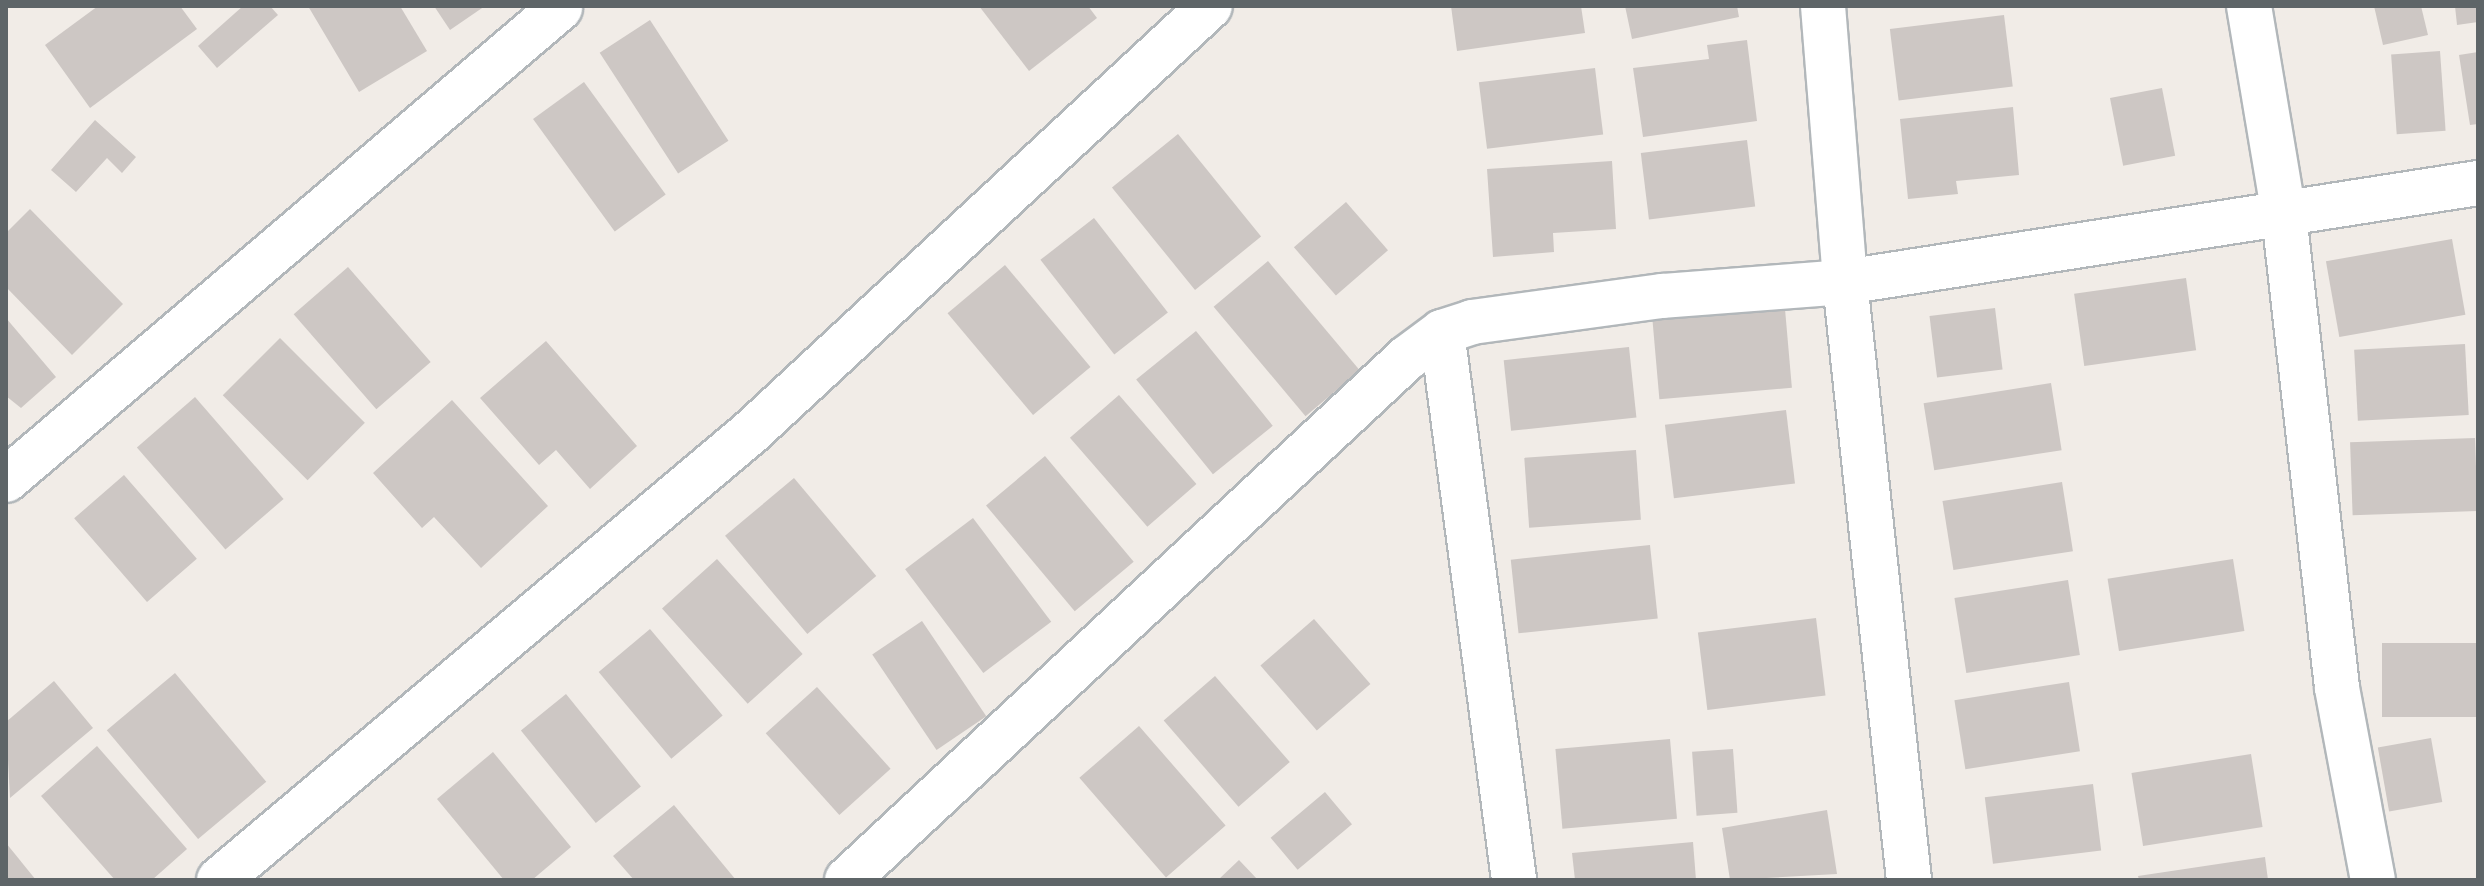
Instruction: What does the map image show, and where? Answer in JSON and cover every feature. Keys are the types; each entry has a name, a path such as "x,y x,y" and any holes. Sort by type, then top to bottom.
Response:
{"street":[{"path":"219,880 751,432 1210,6"},
{"path":"1823,6 1845,282 1909,880"},
{"path":"2249,6 2284,215 2337,688 2373,880"},
{"path":"6,480 560,8"},
{"path":"847,880 1396,368 1442,332 1472,322 1663,296 1845,282 2478,183"},
{"path":"1442,332 1504,873"}],"building":[{"path":"98,6 180,6 197,29 90,108 45,45"},
{"path":"243,6 270,6 278,15 217,68 198,46"},
{"path":"308,6 400,6 427,51 359,92"},
{"path":"434,6 485,6 450,30"},
{"path":"979,6 1088,6 1097,18 1029,71"},
{"path":"1451,6 1581,6 1585,33 1457,51"},
{"path":"1625,6 1737,6 1739,17 1632,39"},
{"path":"2374,6 2421,6 2428,35 2383,45"},
{"path":"2455,6 2478,6 2478,22 2457,25"},
{"path":"2004,15 2013,86 1899,100 1890,29"},
{"path":"650,20 728,141 678,173 600,53"},
{"path":"1747,40 1757,121 1643,137 1633,68 1709,59 1707,45"},
{"path":"2440,51 2446,131 2397,134 2391,54"},
{"path":"2478,52 2478,124 2470,125 2459,55"},
{"path":"1595,68 1603,135 1487,149 1479,82"},
{"path":"584,82 666,194 615,231 533,119"},
{"path":"2162,88 2175,156 2123,166 2110,98"},
{"path":"2013,107 2019,175 1956,181 1958,194 1908,199 1900,119"},
{"path":"95,120 136,157 122,173 107,158 76,192 51,170"},
{"path":"1178,134 1261,237 1195,290 1112,187"},
{"path":"1747,140 1755,207 1649,220 1641,153"},
{"path":"1612,161 1616,229 1553,233 1554,252 1493,257 1487,169"},
{"path":"1346,202 1388,250 1336,296 1294,247"},
{"path":"30,209 123,304 72,355 6,287 6,233"},
{"path":"1094,218 1168,313 1114,354 1040,260"},
{"path":"2452,239 2465,315 2339,337 2326,261"},
{"path":"1268,261 1360,371 1306,416 1214,307"},
{"path":"1005,265 1090,367 1033,415 948,313"},
{"path":"348,267 431,362 376,409 294,314"},
{"path":"2186,278 2196,350 2084,366 2074,294"},
{"path":"1995,308 2003,370 1937,378 1929,316"},
{"path":"1785,309 1792,388 1659,399 1653,321"},
{"path":"6,318 56,377 21,408 6,396"},
{"path":"1196,331 1273,426 1213,474 1136,379"},
{"path":"280,338 365,423 308,480 223,395"},
{"path":"546,341 637,446 590,489 556,450 539,465 480,398"},
{"path":"2465,344 2469,415 2358,421 2354,350"},
{"path":"1629,347 1636,418 1511,431 1504,360"},
{"path":"2051,383 2062,450 1934,470 1924,403"},
{"path":"1119,395 1196,484 1147,527 1070,438"},
{"path":"195,397 284,499 225,549 137,448"},
{"path":"452,400 548,506 481,568 434,517 422,528 373,473"},
{"path":"1786,410 1795,483 1674,498 1665,425"},
{"path":"2475,438 2478,511 2353,515 2350,442"},
{"path":"1636,450 1641,520 1529,528 1524,458"},
{"path":"1045,456 1134,562 1075,611 986,505"},
{"path":"124,475 197,559 147,602 74,518"},
{"path":"794,478 876,576 807,634 725,536"},
{"path":"2062,482 2073,551 1953,570 1942,501"},
{"path":"973,518 1051,622 983,673 905,569"},
{"path":"1650,545 1658,619 1519,633 1511,560"},
{"path":"717,559 803,654 748,704 662,609"},
{"path":"2233,559 2244,631 2119,651 2108,579"},
{"path":"2068,580 2080,655 1966,673 1954,598"},
{"path":"1816,618 1826,695 1707,710 1698,633"},
{"path":"1314,619 1370,684 1317,730 1260,666"},
{"path":"922,621 986,716 937,750 872,655"},
{"path":"650,629 723,716 671,759 599,672"},
{"path":"2382,643 2478,643 2478,717 2382,717"},
{"path":"175,673 266,782 198,839 107,730"},
{"path":"1215,676 1290,762 1238,807 1164,721"},
{"path":"54,681 93,728 10,798 6,722"},
{"path":"2069,682 2080,751 1965,769 1954,700"},
{"path":"817,687 891,769 839,815 766,733"},
{"path":"566,694 641,786 596,823 521,731"},
{"path":"1139,726 1226,826 1166,877 1079,778"},
{"path":"2431,738 2442,802 2389,811 2378,747"},
{"path":"1670,739 1677,819 1562,829 1555,749"},
{"path":"97,746 187,849 152,880 115,880 41,796"},
{"path":"1733,749 1737,813 1697,816 1692,752"},
{"path":"493,752 571,847 532,880 504,880 437,799"},
{"path":"2251,754 2263,827 2143,846 2131,773"},
{"path":"2093,784 2101,851 1993,864 1985,797"},
{"path":"1325,792 1352,824 1298,870 1271,838"},
{"path":"674,805 736,880 634,880 613,856"},
{"path":"1827,810 1837,874 1730,880 1722,828"},
{"path":"1693,842 1696,880 1575,880 1572,853"},
{"path":"6,843 36,880 6,880"},
{"path":"2265,857 2268,880 2139,880 2138,876"},
{"path":"1239,860 1258,880 1218,880"}]}
